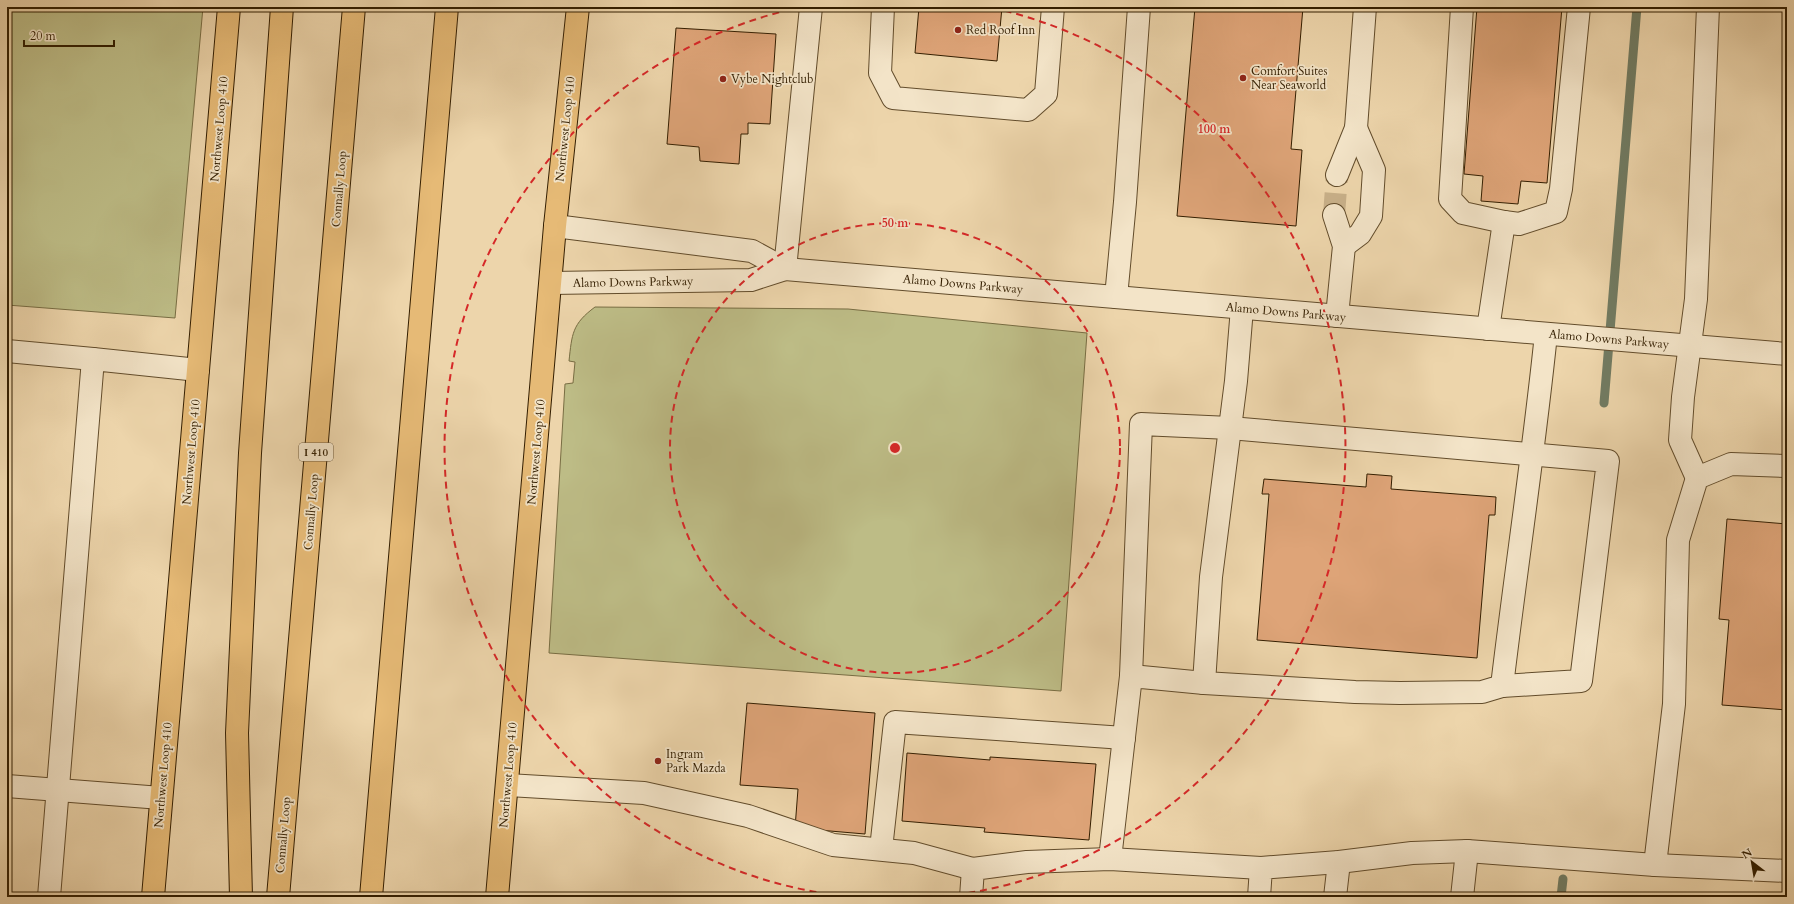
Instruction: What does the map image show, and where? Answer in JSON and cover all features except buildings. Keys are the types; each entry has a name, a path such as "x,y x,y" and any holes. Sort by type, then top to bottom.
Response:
{"main road":[{"name":"Northwest Loop 410","path":"153,897 229,7"},
{"path":"241,897 237,725 250,453 282,7"},
{"name":"Connally Loop","path":"278,897 354,7"},
{"path":"371,897 447,7"},
{"name":"Northwest Loop 410","path":"497,897 555,226 578,7"}],"street":[{"path":"784,269 811,7"},
{"path":"883,7 880,73 893,98 1028,110 1046,94 1053,7"},
{"path":"1116,297 1125,202 1139,7"},
{"path":"1337,175 1356,128 1365,7"},
{"path":"1462,7 1450,199 1463,213 1519,224 1556,212 1561,189 1579,7"},
{"path":"1655,865 1674,704 1678,540 1697,478 1680,440 1683,397 1696,299 1708,7"},
{"path":"1344,246 1360,234 1371,216 1374,170 1356,128"},
{"path":"1334,215 1344,246 1338,316"},
{"path":"1488,329 1504,222"},
{"name":"Alamo Downs Parkway","path":"555,226 752,251 784,269"},
{"name":"Alamo Downs Parkway","path":"551,283 751,280 784,269 1787,354"},
{"path":"1204,683 1211,577 1236,381 1242,308"},
{"path":"1502,686 1546,334"},
{"path":"7,351 198,370"},
{"path":"49,897 56,790 93,359"},
{"path":"1110,859 1131,676 1141,424 1230,428 1608,461 1581,681 1502,686 1482,692 1400,693 1355,692 1204,683 1131,676"},
{"path":"1697,478 1730,464 1787,466"},
{"path":"881,850 895,722 1124,738"},
{"path":"507,785 644,793 748,816 833,845 914,853 973,869 1027,862 1110,859 1261,868 1339,862 1412,853 1467,851 1655,865 1787,871"},
{"path":"7,786 161,798"},
{"path":"1462,897 1467,851"},
{"path":"1336,897 1339,862"},
{"path":"1259,897 1261,868"},
{"path":"971,897 973,869"}],"shaded area":[{"path":"7,7 203,7 175,318 7,305"},
{"path":"595,307 848,309 1087,333 1061,691 549,653 565,384 573,383 575,362 569,361 574,330 577,324 587,313"}],"waterway":[{"path":"1604,403 1637,7"},
{"path":"1561,897 1563,879"}],"tunnel":[{"path":"1334,215 1337,175"}],"place":[{"name":"Red Roof Inn","path":"958,30"},
{"name":"Comfort Suites Near Seaworld","path":"1243,78"},
{"name":"Vybe Nightclub","path":"723,79"},
{"name":"Ingram Park Mazda","path":"658,761"}]}
